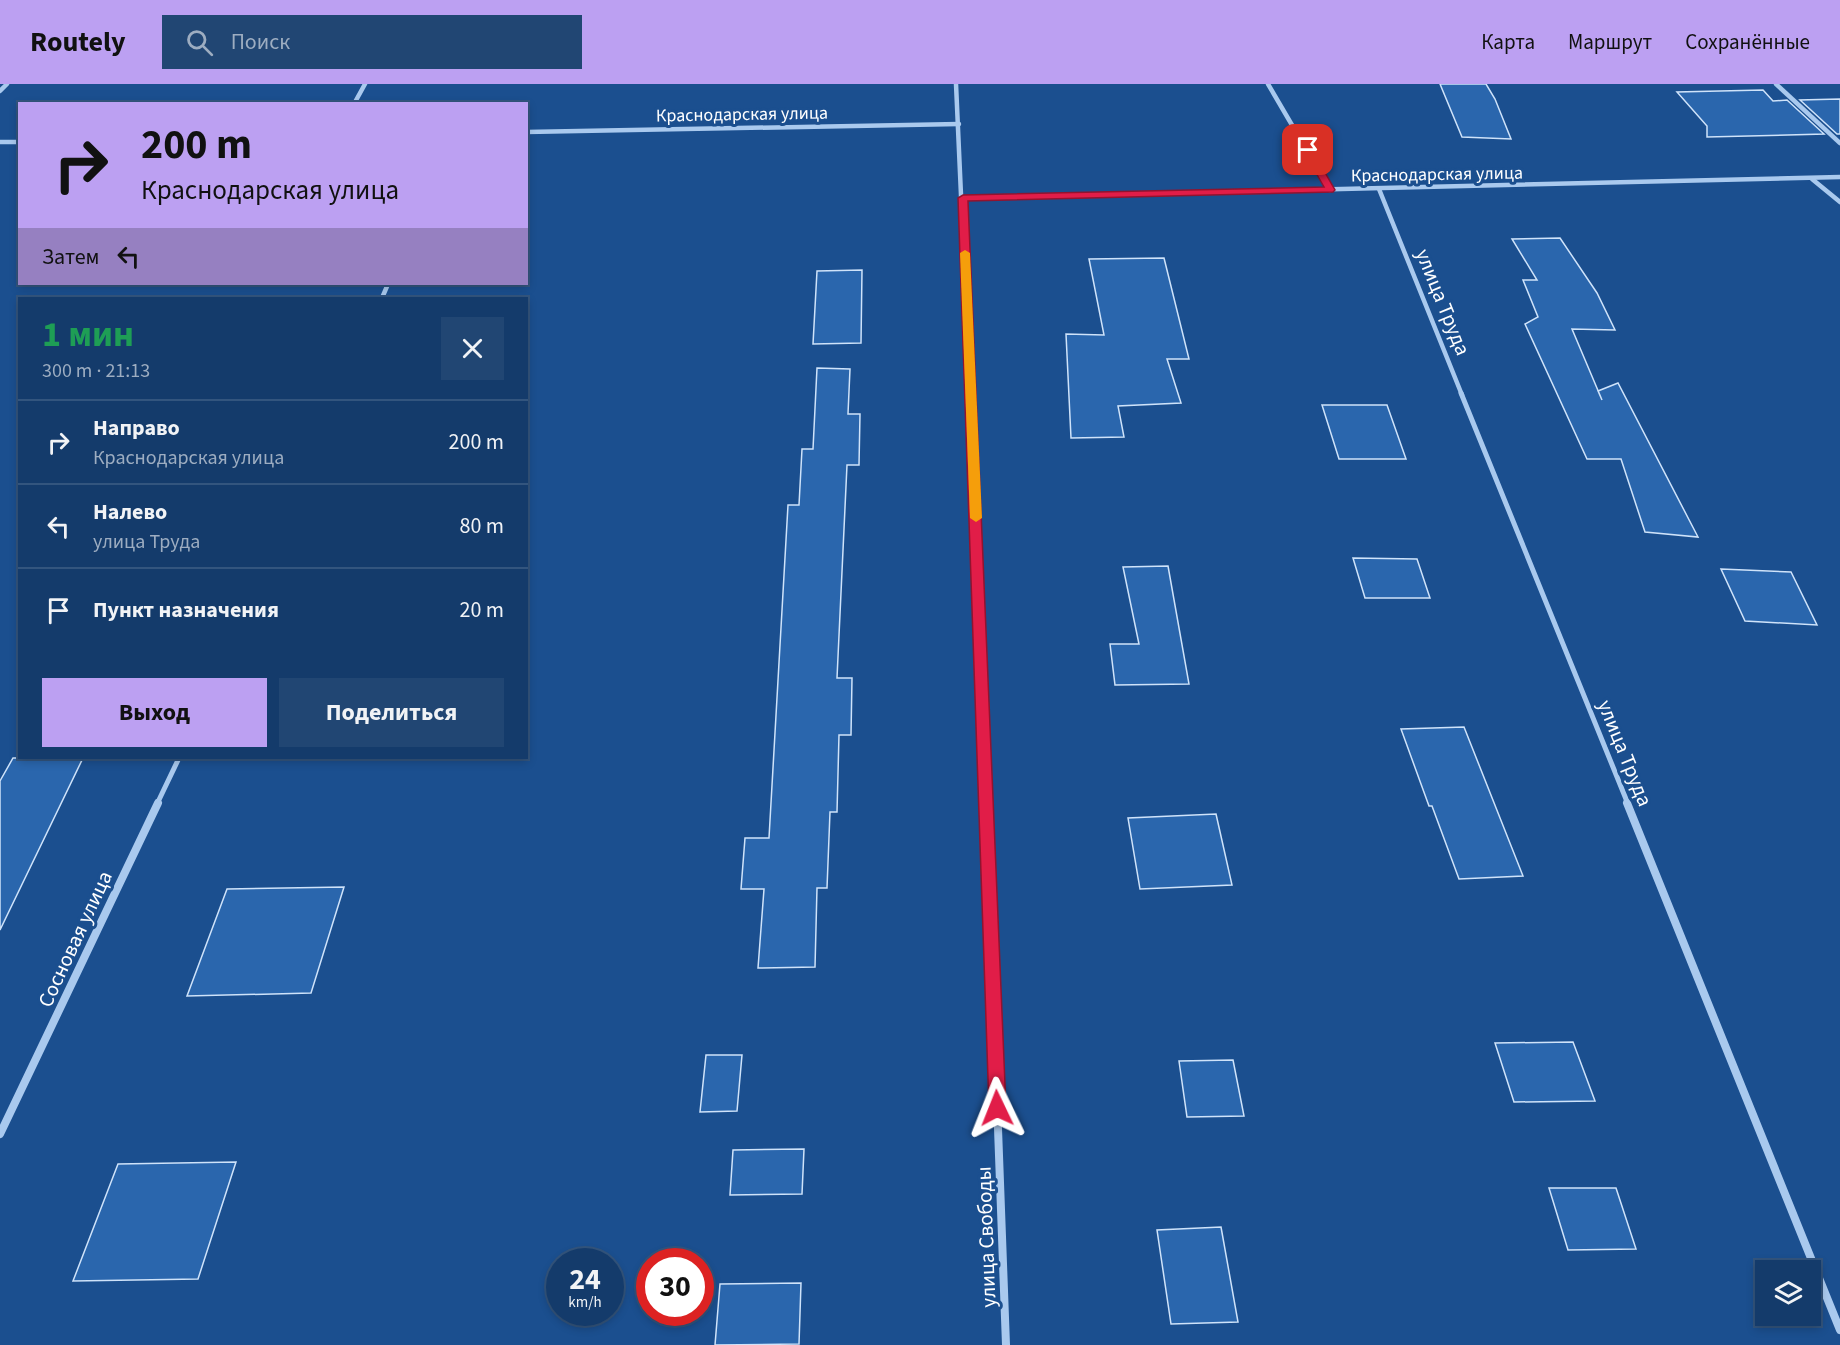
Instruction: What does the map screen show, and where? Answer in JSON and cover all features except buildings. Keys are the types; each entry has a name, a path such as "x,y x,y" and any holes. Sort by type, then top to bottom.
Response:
{"street":[{"path":"0,91 7,84"},
{"path":"355,102 365,84"},
{"name":"улица Свободы","path":"957,84 1006,1345"},
{"path":"1268,84 1330,190"},
{"path":"1776,84 1840,143"},
{"name":"Краснодарская улица","path":"528,132 958,124"},
{"path":"0,142 18,142"},
{"name":"Краснодарская улица","path":"963,198 1840,177"},
{"path":"1812,178 1840,202"},
{"name":"улица Труда","path":"1379,189 1840,1330"},
{"name":"Сосновая улица","path":"0,1134 179,759"}],"slow traffic":[{"path":"965,253 976,518"}],"route":[{"path":"997,1108 963,198 1330,190 1308,150"}]}
